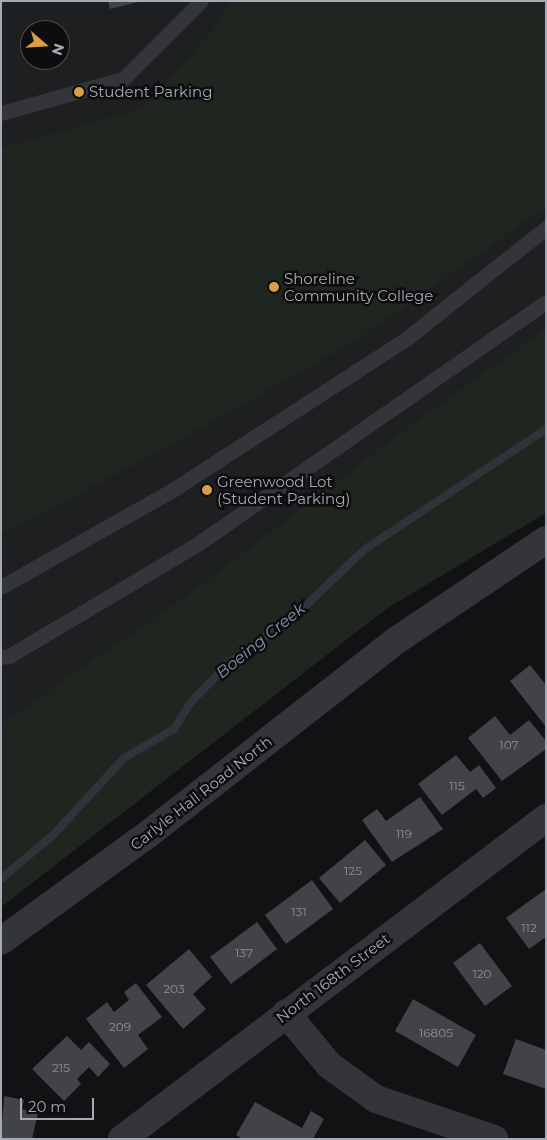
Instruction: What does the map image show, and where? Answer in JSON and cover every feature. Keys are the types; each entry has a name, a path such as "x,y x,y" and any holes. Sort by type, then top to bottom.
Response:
{"street":[{"name":"Carlyle Hall Road North","path":"1,941 151,832 397,640 546,540"},
{"name":"North 168th Street","path":"122,1139 546,818"},
{"path":"286,1013 329,1066 376,1099 494,1139"}],"lane":[{"path":"1,113 123,79 201,1"},
{"path":"1,587 174,489 406,338 546,228"},
{"path":"1,657 9,656 199,543 546,302"}],"shaded area":[{"name":"Shoreline Community College","path":"1,1 546,1 546,513 386,609 1,907"},
{"path":"231,1 546,1 546,207 360,338 171,445 1,535 1,148 142,109 212,31"},
{"path":"546,329 546,513 386,609 1,907 1,724 188,595 415,422"}],"building":[{"path":"108,1 138,1 138,2 110,9"},
{"path":"530,665 546,685 546,727 510,681"},
{"path":"495,716 510,735 529,720 546,741 546,749 502,781 468,738"},
{"path":"456,755 470,772 479,765 496,788 483,798 476,789 442,815 418,784"},
{"path":"420,797 443,829 392,862 362,820 377,809 386,821"},
{"path":"365,840 386,865 340,903 319,878"},
{"path":"312,880 333,909 286,944 265,915"},
{"path":"546,889 546,937 529,949 506,918"},
{"path":"257,922 277,949 231,984 210,957"},
{"path":"480,943 512,986 485,1006 453,963"},
{"path":"189,949 212,977 193,994 206,1009 183,1029 146,985"},
{"path":"136,983 162,1017 138,1035 148,1049 124,1068 86,1019 107,1002 114,1012 129,1000 124,992"},
{"path":"413,999 476,1035 458,1067 395,1031"},
{"path":"67,1036 81,1050 89,1042 110,1064 98,1077 89,1067 77,1079 81,1084 64,1101 32,1069"},
{"path":"516,1039 546,1050 546,1089 503,1074"},
{"path":"4,1096 24,1100 22,1109 38,1113 32,1139 1,1139"},
{"path":"255,1102 302,1128 311,1111 324,1119 313,1139 243,1139 236,1135"}],"waterway":[{"name":"Boeing Creek","path":"1,879 53,835 124,758 174,729 190,703 230,662 300,611 365,549 546,429"}],"place":[{"name":"Student Parking","path":"79,92"},
{"name":"Shoreline Community College","path":"274,287"},
{"name":"Greenwood Lot (Student Parking)","path":"207,490"}]}
